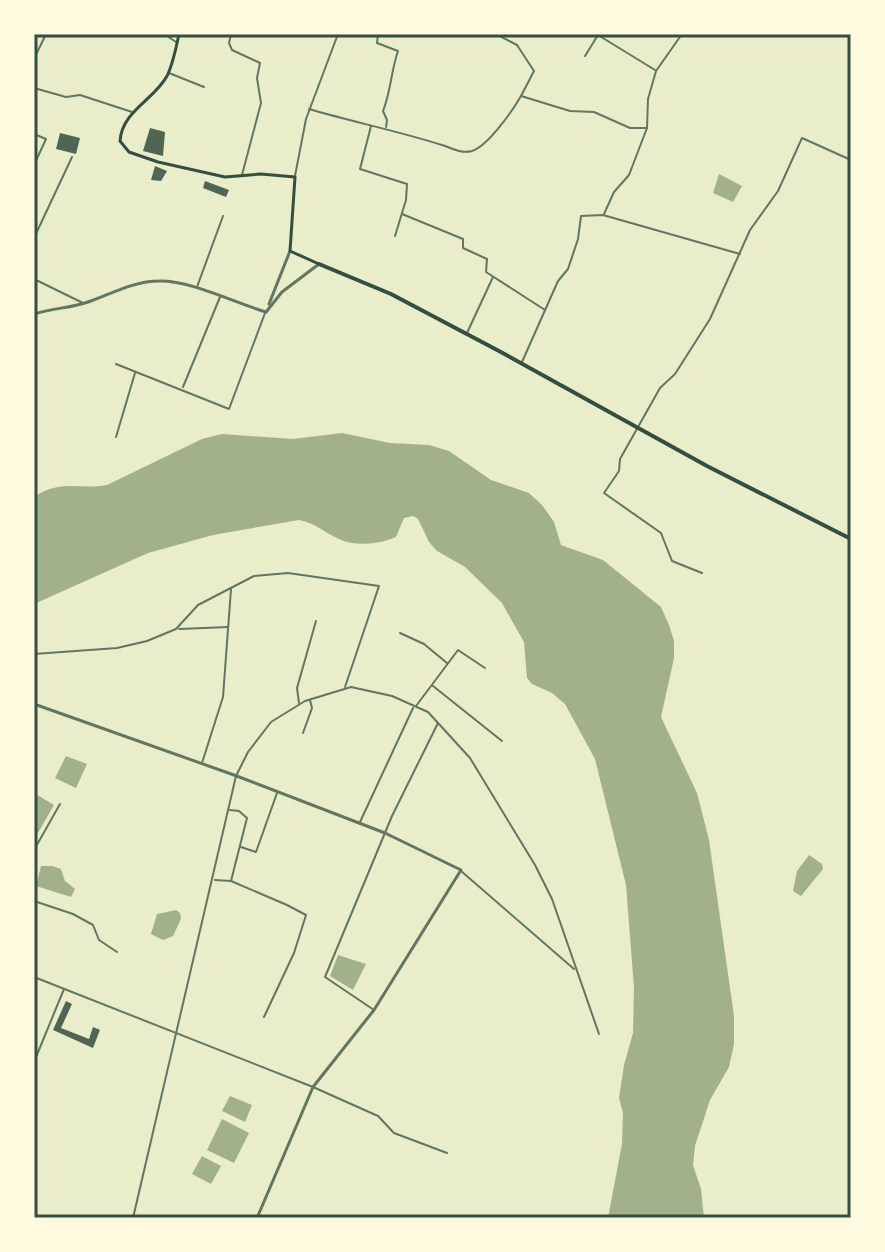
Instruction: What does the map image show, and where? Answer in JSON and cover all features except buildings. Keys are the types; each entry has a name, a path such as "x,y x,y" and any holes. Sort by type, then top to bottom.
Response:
{"main road":[{"path":"179,34 166,78 133,112 121,130 120,141 129,152 225,177 295,177 290,251 391,294 707,466 851,539"}],"street":[{"path":"34,59 46,34"},
{"path":"164,34 177,43"},
{"path":"231,34 229,43 232,50 260,63 257,78 261,103 242,176"},
{"path":"295,177 309,109 338,34"},
{"path":"378,34 377,43 398,51 390,78 391,90 383,111 387,120 385,129"},
{"path":"309,109 463,153 476,150 513,109 534,71 517,45 496,34"},
{"path":"603,215 614,192 629,175 647,128 648,99 656,71 682,34"},
{"path":"585,56 598,35 656,71"},
{"path":"168,72 204,87"},
{"path":"34,88 66,97 80,95 133,112"},
{"path":"521,96 570,111 594,112 630,128 647,128"},
{"path":"371,125 360,169 407,184 395,236"},
{"path":"34,134 46,139 34,165"},
{"path":"702,573 672,561 661,533 604,493 619,471 620,459 660,388 675,374 705,328 750,230 778,191 802,138 851,160"},
{"path":"34,238 72,157"},
{"path":"402,214 463,239 463,248 487,259 486,272 546,311"},
{"path":"521,363 558,281 568,269 578,239 581,216 603,215 740,254"},
{"path":"197,289 223,216"},
{"path":"116,364 229,409 290,251"},
{"path":"266,312 282,292 319,264"},
{"path":"467,334 493,276"},
{"path":"34,279 85,303"},
{"path":"34,314 85,303 140,283 161,280 266,312"},
{"path":"182,389 220,296"},
{"path":"116,437 136,372"},
{"path":"176,629 198,605 254,576 288,573 379,586 344,689"},
{"path":"202,764 222,705 231,588"},
{"path":"299,705 300,691 297,688 316,621"},
{"path":"34,654 117,648 147,641 176,629 230,627"},
{"path":"400,633 424,644 448,664"},
{"path":"359,823 415,707 448,664 461,650 485,668"},
{"path":"432,685 502,741"},
{"path":"133,1218 236,776 248,752 271,722 310,699 351,687 392,696 428,712 439,722 470,758 535,865 552,899 599,1034"},
{"path":"303,733 312,708 310,699"},
{"path":"34,704 385,833 461,870 575,969"},
{"path":"374,1010 325,977 402,793 439,722"},
{"path":"239,847 256,852 277,792"},
{"path":"34,850 60,804"},
{"path":"229,809 239,811 247,818 231,881"},
{"path":"257,1218 313,1087 374,1010 461,870"},
{"path":"213,880 231,881 306,915 294,953 264,1017"},
{"path":"34,901 73,914 93,925 99,940 117,952"},
{"path":"34,977 313,1087 378,1116 394,1133 447,1153"},
{"path":"34,1062 64,988"}],"shaded area":[{"path":"719,174 742,186 733,202 713,193"},
{"path":"342,433 390,443 429,445 449,451 491,480 529,493 554,522 561,545 603,560 661,607 674,641 674,658 661,717 697,793 709,840 734,1016 734,1044 729,1067 710,1100 695,1146 693,1165 701,1189 704,1218 608,1218 622,1144 623,1113 619,1098 633,1033 634,988 626,885 595,759 565,704 527,678 524,642 502,603 465,567 437,551 418,519 413,516 404,518 396,537 368,544 334,537 299,520 213,535 148,553 34,604 34,497 53,488 107,485 202,439 222,434 293,439"},
{"path":"66,756 87,764 76,788 55,778"},
{"path":"34,793 54,805 34,840"},
{"path":"809,855 822,864 823,869 801,896 793,891 797,871"},
{"path":"41,866 61,869 65,881 75,889 71,897 36,886"},
{"path":"176,910 181,919 173,936 163,940 151,934 157,914"},
{"path":"338,955 366,964 353,990 330,976"},
{"path":"230,1096 252,1105 245,1122 222,1111"},
{"path":"222,1119 249,1133 234,1163 207,1150"},
{"path":"202,1156 221,1166 211,1184 192,1174"}]}
